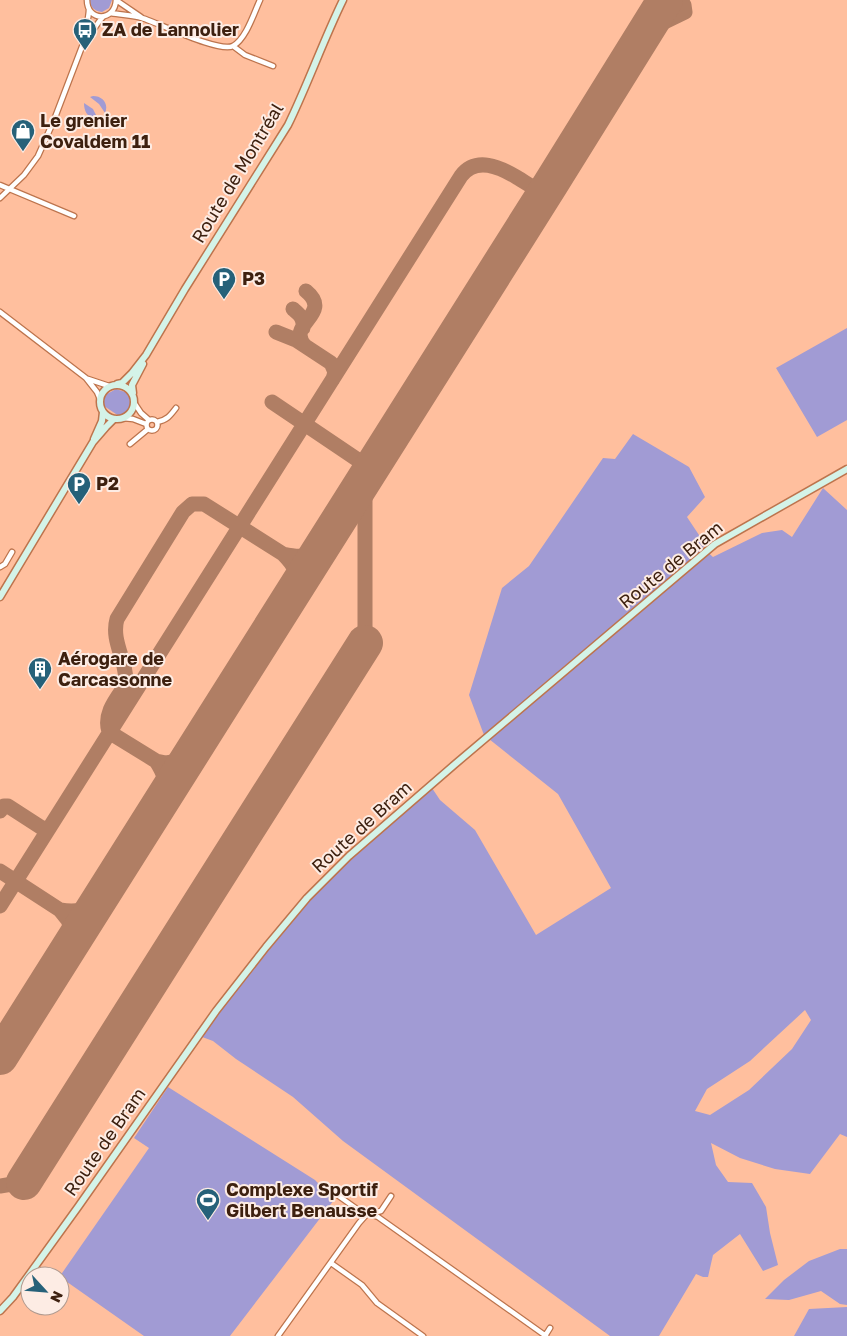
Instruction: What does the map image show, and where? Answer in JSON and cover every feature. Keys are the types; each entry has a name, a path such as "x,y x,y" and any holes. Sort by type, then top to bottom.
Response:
{"main road":[{"name":"Route de Montréal","path":"132,393 132,385 146,355 288,125 325,37 343,0"},
{"name":"Route de Montréal","path":"117,384 122,383 132,373 146,355"},
{"path":"0,597 93,442 102,421 103,412 100,399 102,394 110,386 117,384 126,386 132,393 135,404 131,412 123,418 114,419 103,412"},
{"path":"93,442 114,419"},
{"name":"Route de Bram","path":"0,1311 13,1297 52,1243 216,1011 307,898 349,856 715,544 847,469"}],"street":[{"path":"111,13 116,5 116,0 142,18"},
{"path":"89,9 95,15 103,16 111,13 142,18 197,40 222,47 233,46 242,37 260,0"},
{"path":"0,198 24,176 38,156 54,120 83,44 83,35 89,20 89,9 86,1"},
{"path":"83,44 103,16"},
{"path":"233,46 245,55 274,66"},
{"path":"0,185 74,216"},
{"path":"0,312 86,378 100,399"},
{"path":"86,378 110,386"},
{"path":"135,404 151,430 155,429 157,422"},
{"path":"130,444 148,424 154,420 157,422 165,421 176,408"},
{"path":"123,418 148,424"},
{"path":"0,567 5,564 12,552"},
{"path":"333,1192 357,1209 378,1217 545,1336 550,1328"},
{"path":"278,1336 359,1223 368,1214 381,1211 391,1196"},
{"path":"331,1263 362,1285 377,1303 423,1336"}],"shaded area":[{"path":"90,0 112,0 109,8 102,12 93,8"},
{"path":"90,97 100,97 104,101 106,104 105,113 99,104"},
{"path":"84,103 93,109 97,117 88,115 85,111"},
{"path":"847,328 847,420 817,437 776,368"},
{"path":"116,389 125,392 130,399 129,409 119,416 104,406 104,399 107,394"},
{"path":"633,434 689,467 705,497 687,517 705,544 703,548 713,557 762,533 782,530 792,537 823,488 847,510 847,1137 840,1134 810,1174 775,1169 740,1158 711,1143 716,1165 728,1182 752,1183 766,1207 778,1265 763,1271 740,1234 713,1255 708,1277 696,1274 659,1336 610,1336 343,1141 293,1097 236,1059 213,1041 194,1034 282,921 428,782 440,800 475,830 536,935 611,888 558,794 484,735 469,695 502,588 529,566 603,458 615,459","holes":["805,1010 811,1020 792,1049 749,1090 710,1115 695,1111 707,1089 750,1061"]},
{"name":"Complexe Sportif Gilbert Benausse","path":"168,1087 315,1180 334,1200 230,1336 144,1336 70,1284 70,1266 67,1266 149,1148 134,1138"},
{"path":"840,1249 847,1249 847,1305 840,1304 821,1291 789,1300 765,1299 784,1280 809,1261"},
{"path":"847,1307 847,1336 794,1336 809,1309"}],"taxiway":[{"path":"655,17 654,7 658,0"},
{"path":"643,36 650,29 685,12 681,0"},
{"path":"0,906 461,176 474,166 488,165 504,170 539,189 550,185"},
{"path":"305,346 300,338 301,331 313,313 315,306 313,299 306,291"},
{"path":"293,309 301,317 303,328"},
{"path":"276,332 296,340 331,363 335,372 333,379"},
{"path":"272,402 358,460 364,468 365,643"},
{"path":"358,460 368,462 379,456"},
{"path":"192,752 179,761 166,763 156,761 109,732 108,725 109,712 127,683 117,639 117,619 183,512 192,504 204,504 283,554 294,567 296,575 294,591"},
{"path":"283,554 304,556 323,545"},
{"path":"156,761 164,778 164,797"},
{"path":"0,811 4,806 8,806 42,828 49,827"},
{"path":"0,871 60,910 68,920 72,931 69,948"},
{"path":"60,910 82,910 101,897"},
{"path":"0,1186 24,1182"}],"runway":[{"path":"0,1057 665,0"},
{"path":"24,1182 365,643"}],"place":[{"name":"ZA de Lannolier","path":"85,51"},
{"name":"Le grenier Covaldem 11","path":"23,152"},
{"name":"P3","path":"224,300"},
{"name":"P2","path":"79,505"},
{"name":"Aérogare de Carcassonne","path":"40,690"},
{"name":"Complexe Sportif Gilbert Benausse","path":"208,1221"}]}
